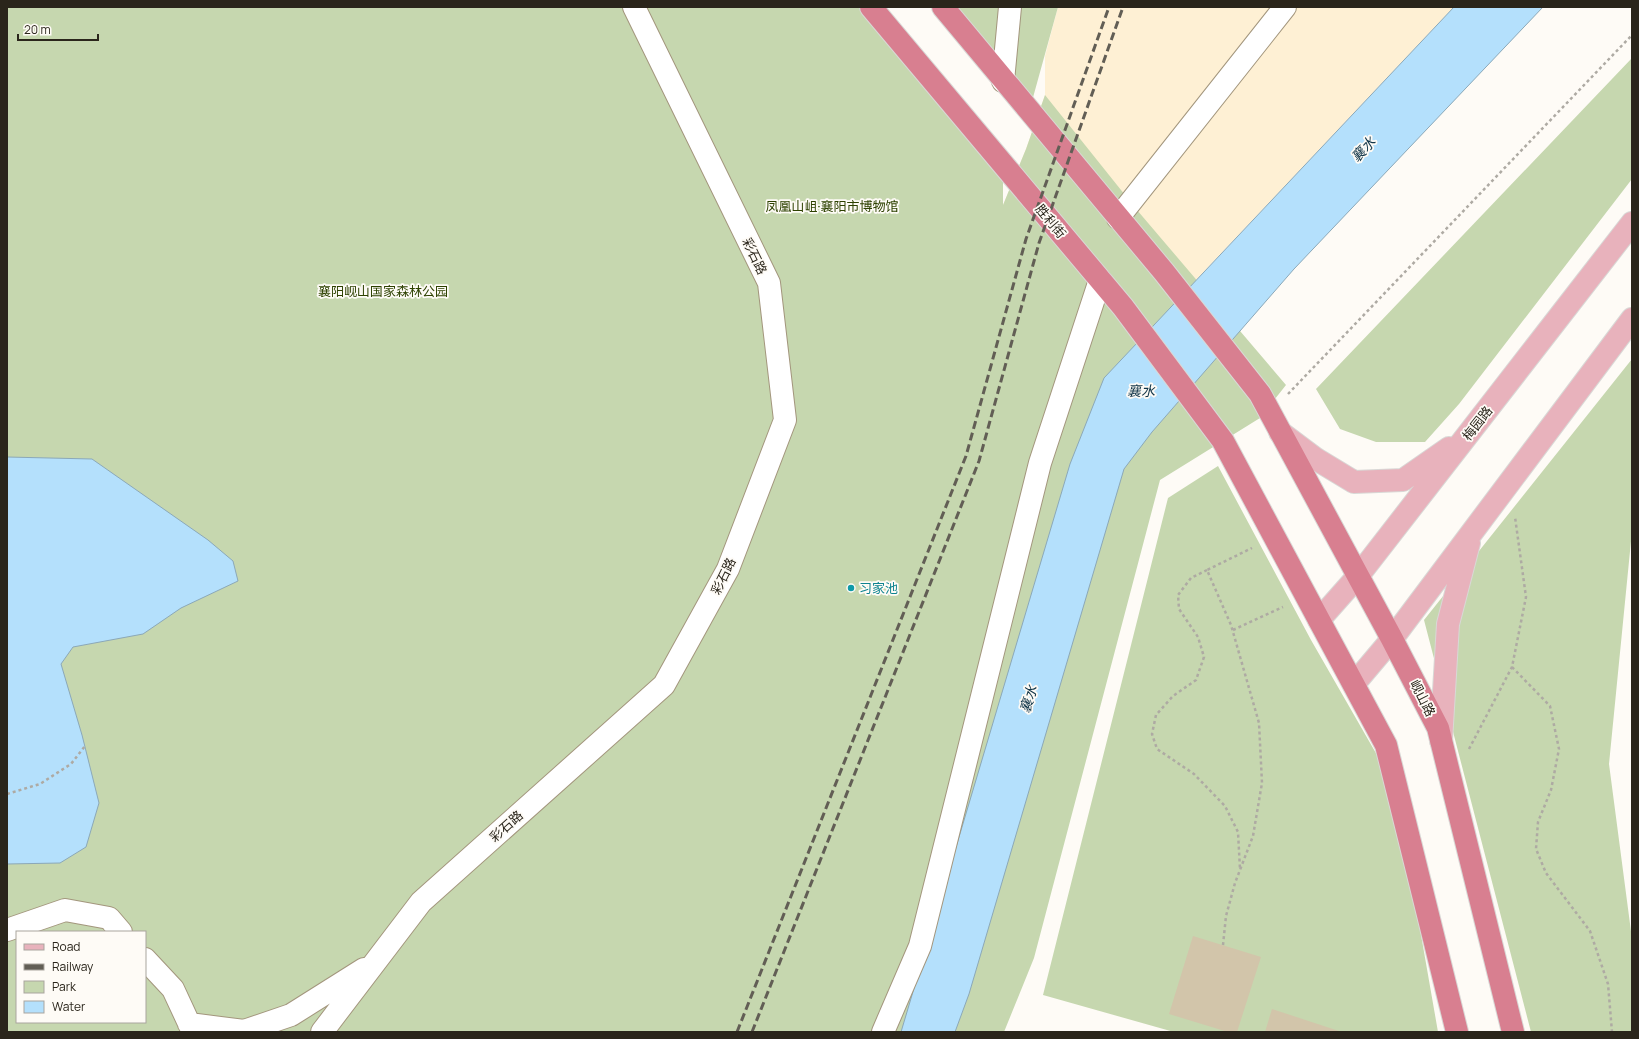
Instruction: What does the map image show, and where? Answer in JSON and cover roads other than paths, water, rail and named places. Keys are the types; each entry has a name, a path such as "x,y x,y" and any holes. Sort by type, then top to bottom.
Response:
{"highway":[{"name":"胜利街","path":"871,7 1123,307 1223,441 1319,620"},
{"path":"943,7 1118,218"},
{"name":"岘山路","path":"1118,218 1164,272 1259,392 1392,639 1438,728 1513,1032"},
{"path":"1319,620 1386,745 1457,1032"}],"main road":[{"name":"梅园路","path":"1319,620 1358,576 1632,223"},
{"path":"1354,684 1392,639 1632,319"},
{"path":"1275,422 1316,460 1354,482 1403,480 1466,436"},
{"path":"1441,741 1448,624 1472,532"}],"street":[{"name":"彩石路","path":"322,1032 421,902 664,685 728,568 785,420 769,283 634,7"},
{"path":"1003,81 1010,7"},
{"path":"1118,218 1285,7"},
{"path":"883,1032 920,946 1040,463 1100,280"},
{"path":"7,930 65,910 109,918 120,931"},
{"path":"146,960 173,989 191,1028 244,1031 291,1015 376,961"}],"water":[{"name":"襄水","path":"1454,7 1543,7 1294,269 1152,432 1124,469 969,994 955,1032 901,1032 1070,464 1104,378"},
{"path":"7,457 92,459 208,540 233,561 238,581 181,608 143,634 73,647 61,664 82,735 99,803 86,847 60,863 7,864"}],"railway":[{"path":"737,1032 966,456 1026,239 1109,7"},
{"path":"752,1032 979,461 1039,243 1123,7"}],"place":[{"name":"习家池","path":"851,588"}],"park label":[{"name":"凤凰山岨·襄阳市博物馆","path":"832,206"},
{"name":"襄阳岘山国家森林公园","path":"383,291"}]}
